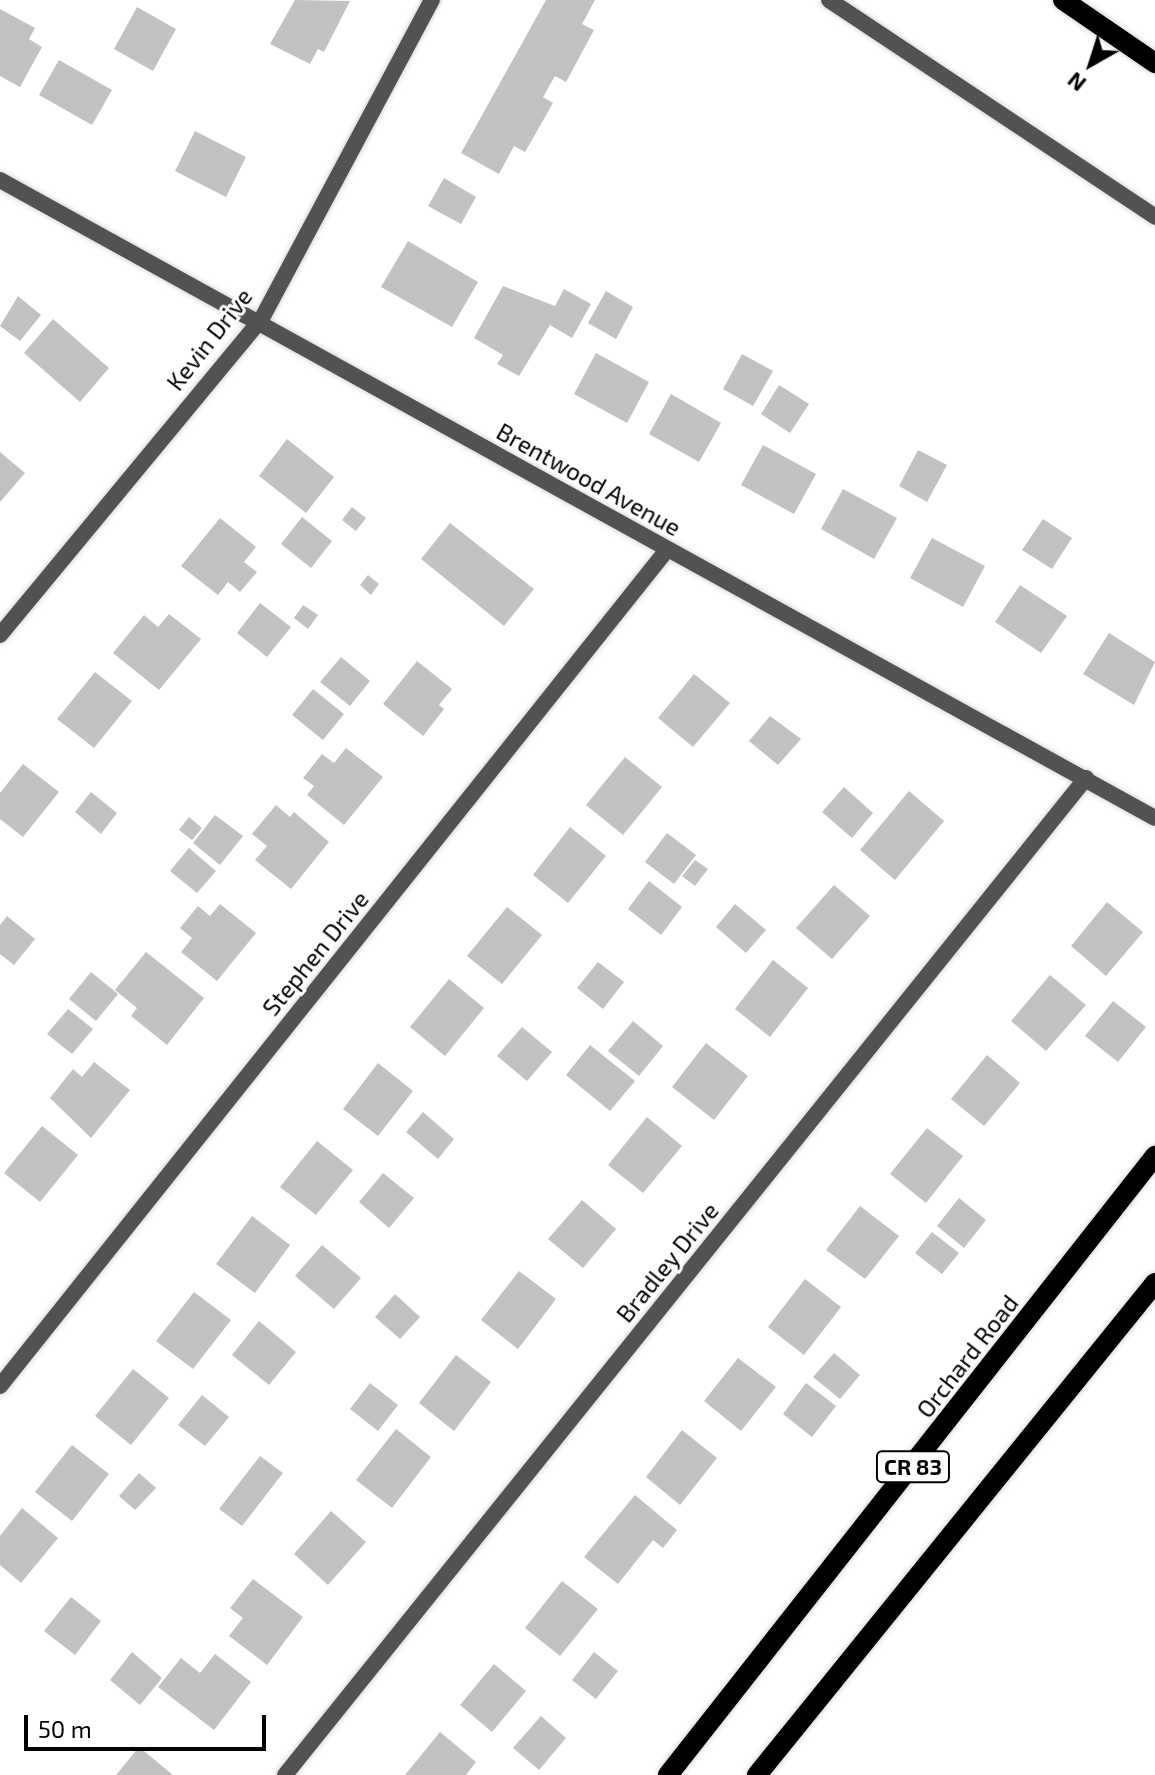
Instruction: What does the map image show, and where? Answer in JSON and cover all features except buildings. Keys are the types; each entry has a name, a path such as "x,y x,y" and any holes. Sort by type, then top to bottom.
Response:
{"main road":[{"path":"1063,0 1155,63"},
{"name":"Orchard Road","path":"668,1775 1155,1156"},
{"name":"CR 83","path":"757,1775 1155,1283"}],"street":[{"name":"Kevin Drive","path":"0,635 261,320 432,0"},
{"path":"829,0 1155,217"},
{"name":"Brentwood Avenue","path":"0,180 261,320 667,550 1155,818"},
{"name":"Stephen Drive","path":"0,1386 667,550"},
{"name":"Bradley Drive","path":"285,1775 1086,778"}]}
